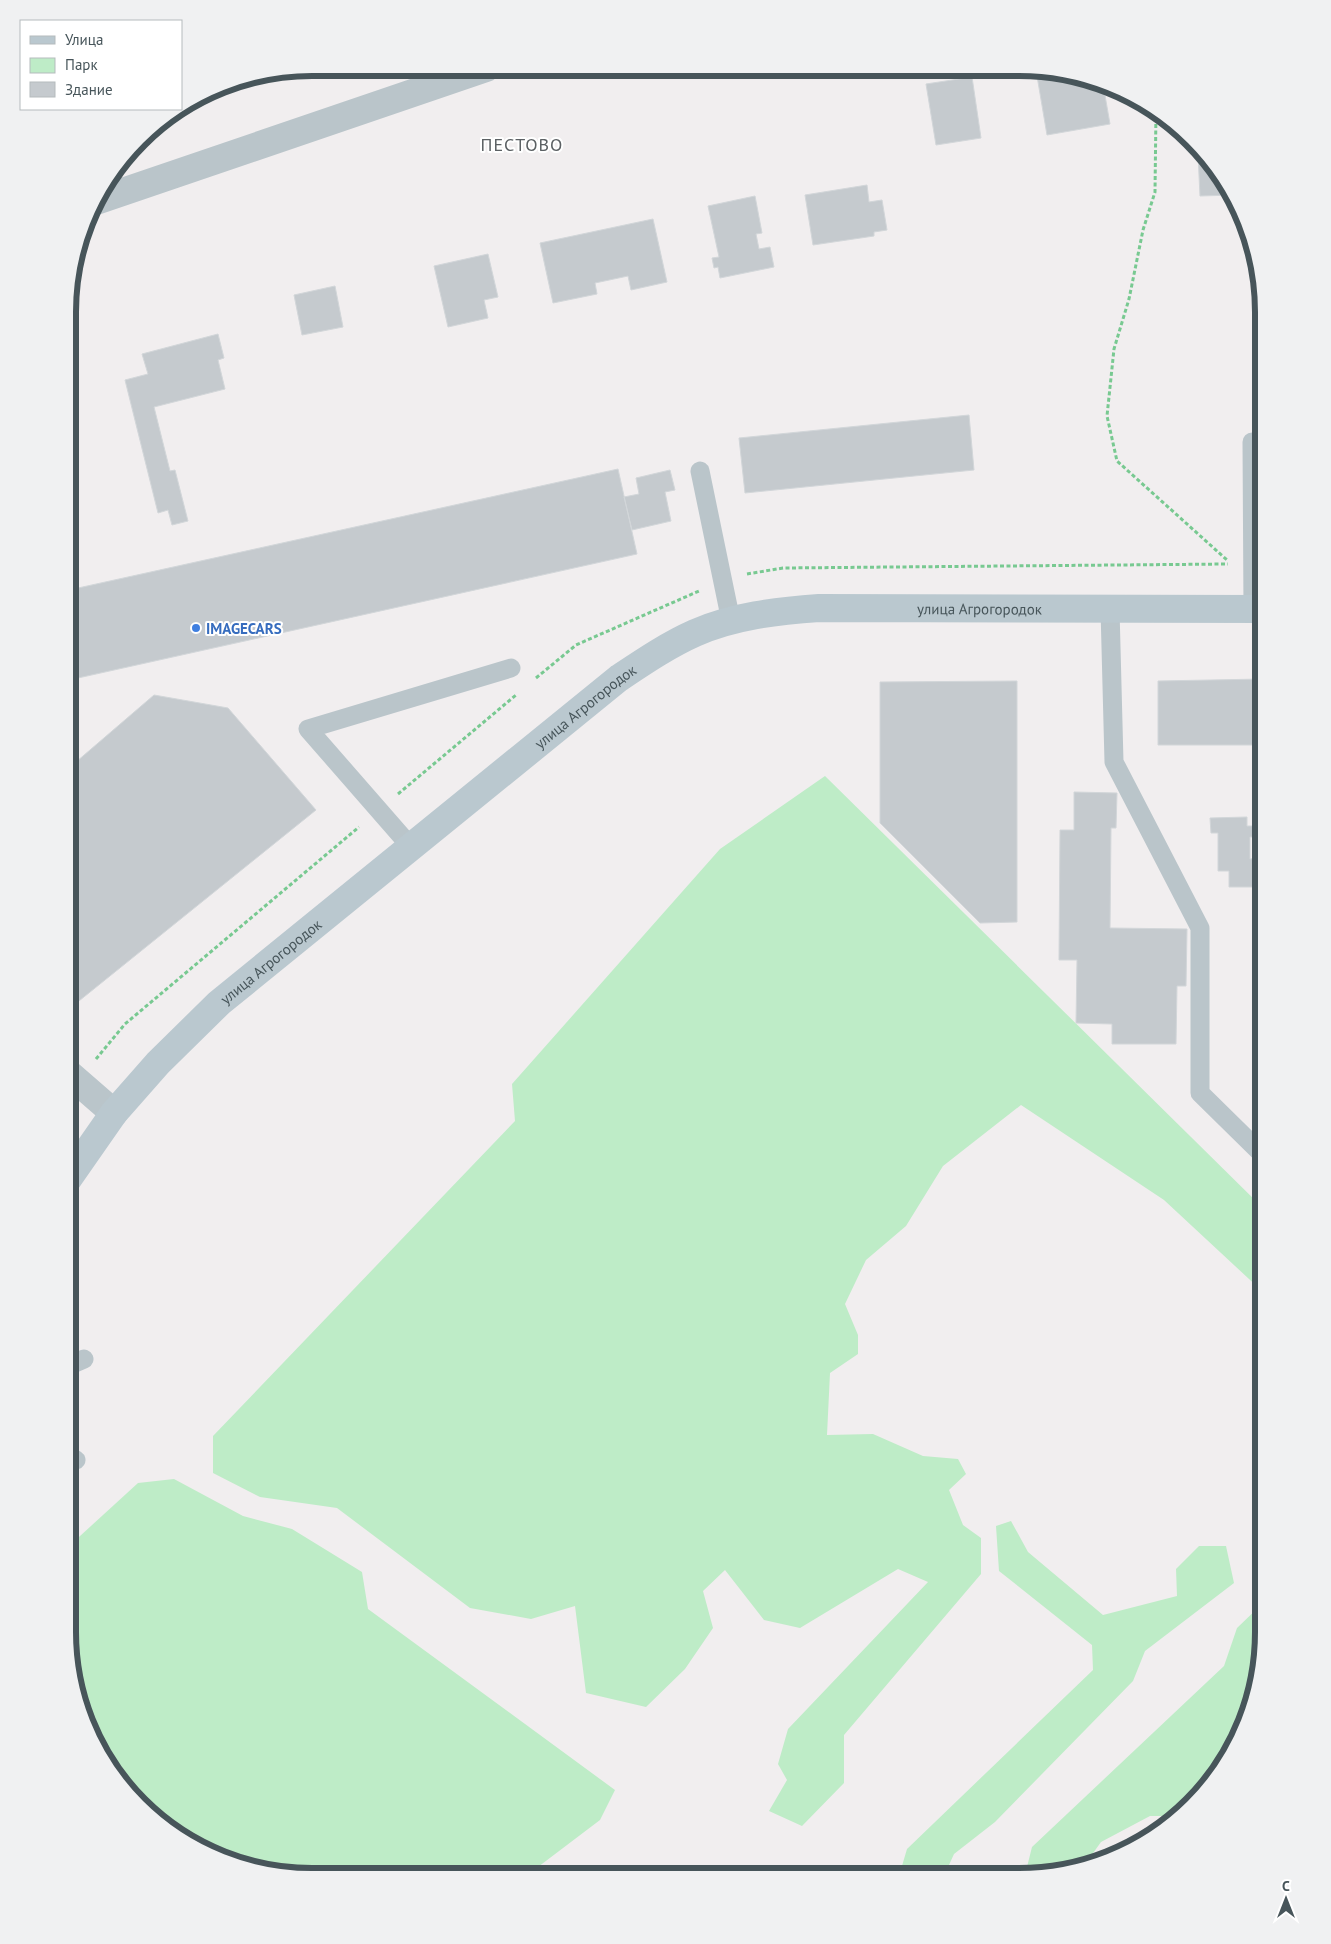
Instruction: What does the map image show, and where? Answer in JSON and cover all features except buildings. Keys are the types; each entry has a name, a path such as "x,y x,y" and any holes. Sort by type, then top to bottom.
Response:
{"street":[{"path":"106,198 463,76"},
{"name":"улица Агрогородок","path":"76,1168 114,1113 158,1063 218,1004 619,678 659,652 696,632 731,621 775,612 819,608 1255,609"},
{"path":"76,1079 114,1113"}],"lane":[{"path":"1252,442 1255,495"},
{"path":"700,471 731,621"},
{"path":"1110,609 1114,762 1200,928 1200,1093 1255,1147"},
{"path":"411,847 308,729 512,668"}],"path":[{"path":"723,581 766,570 783,568 1232,564 1118,461 1108,416 1114,349 1129,300 1143,230 1155,192 1156,120"}],"green space":[{"path":"825,776 1255,1200 1255,1285 1164,1200 1021,1105 943,1166 906,1226 866,1260 845,1304 858,1335 858,1354 830,1373 827,1435 873,1434 923,1456 958,1459 966,1474 949,1490 963,1525 981,1538 981,1574 844,1735 844,1783 802,1826 769,1811 787,1780 778,1764 788,1729 928,1582 898,1569 800,1628 764,1620 725,1570 703,1591 713,1628 685,1669 646,1707 586,1693 575,1606 531,1619 470,1608 337,1508 260,1497 213,1473 213,1436 515,1121 512,1084 720,849"},
{"path":"174,1479 243,1516 292,1529 362,1572 368,1609 615,1790 600,1820 537,1868 312,1868 281,1866 236,1855 194,1836 168,1819 145,1799 125,1776 108,1750 89,1708 78,1663 76,1540 138,1483"},
{"path":"1011,1521 1028,1552 1103,1615 1177,1596 1176,1569 1199,1546 1226,1546 1234,1583 1145,1651 1133,1681 995,1822 954,1854 948,1868 901,1868 907,1849 1093,1670 1092,1645 999,1571 996,1526"},
{"path":"1255,1611 1253,1663 1247,1693 1237,1722 1223,1750 1206,1776 1186,1799 1166,1816 1150,1816 1101,1842 1091,1856 1050,1866 1027,1867 1032,1847 1224,1666 1237,1628"}],"place":[{"name":"IMAGECARS","path":"196,628"}],"district":[{"name":"ПЕСТОВО","path":"522,144"}]}
